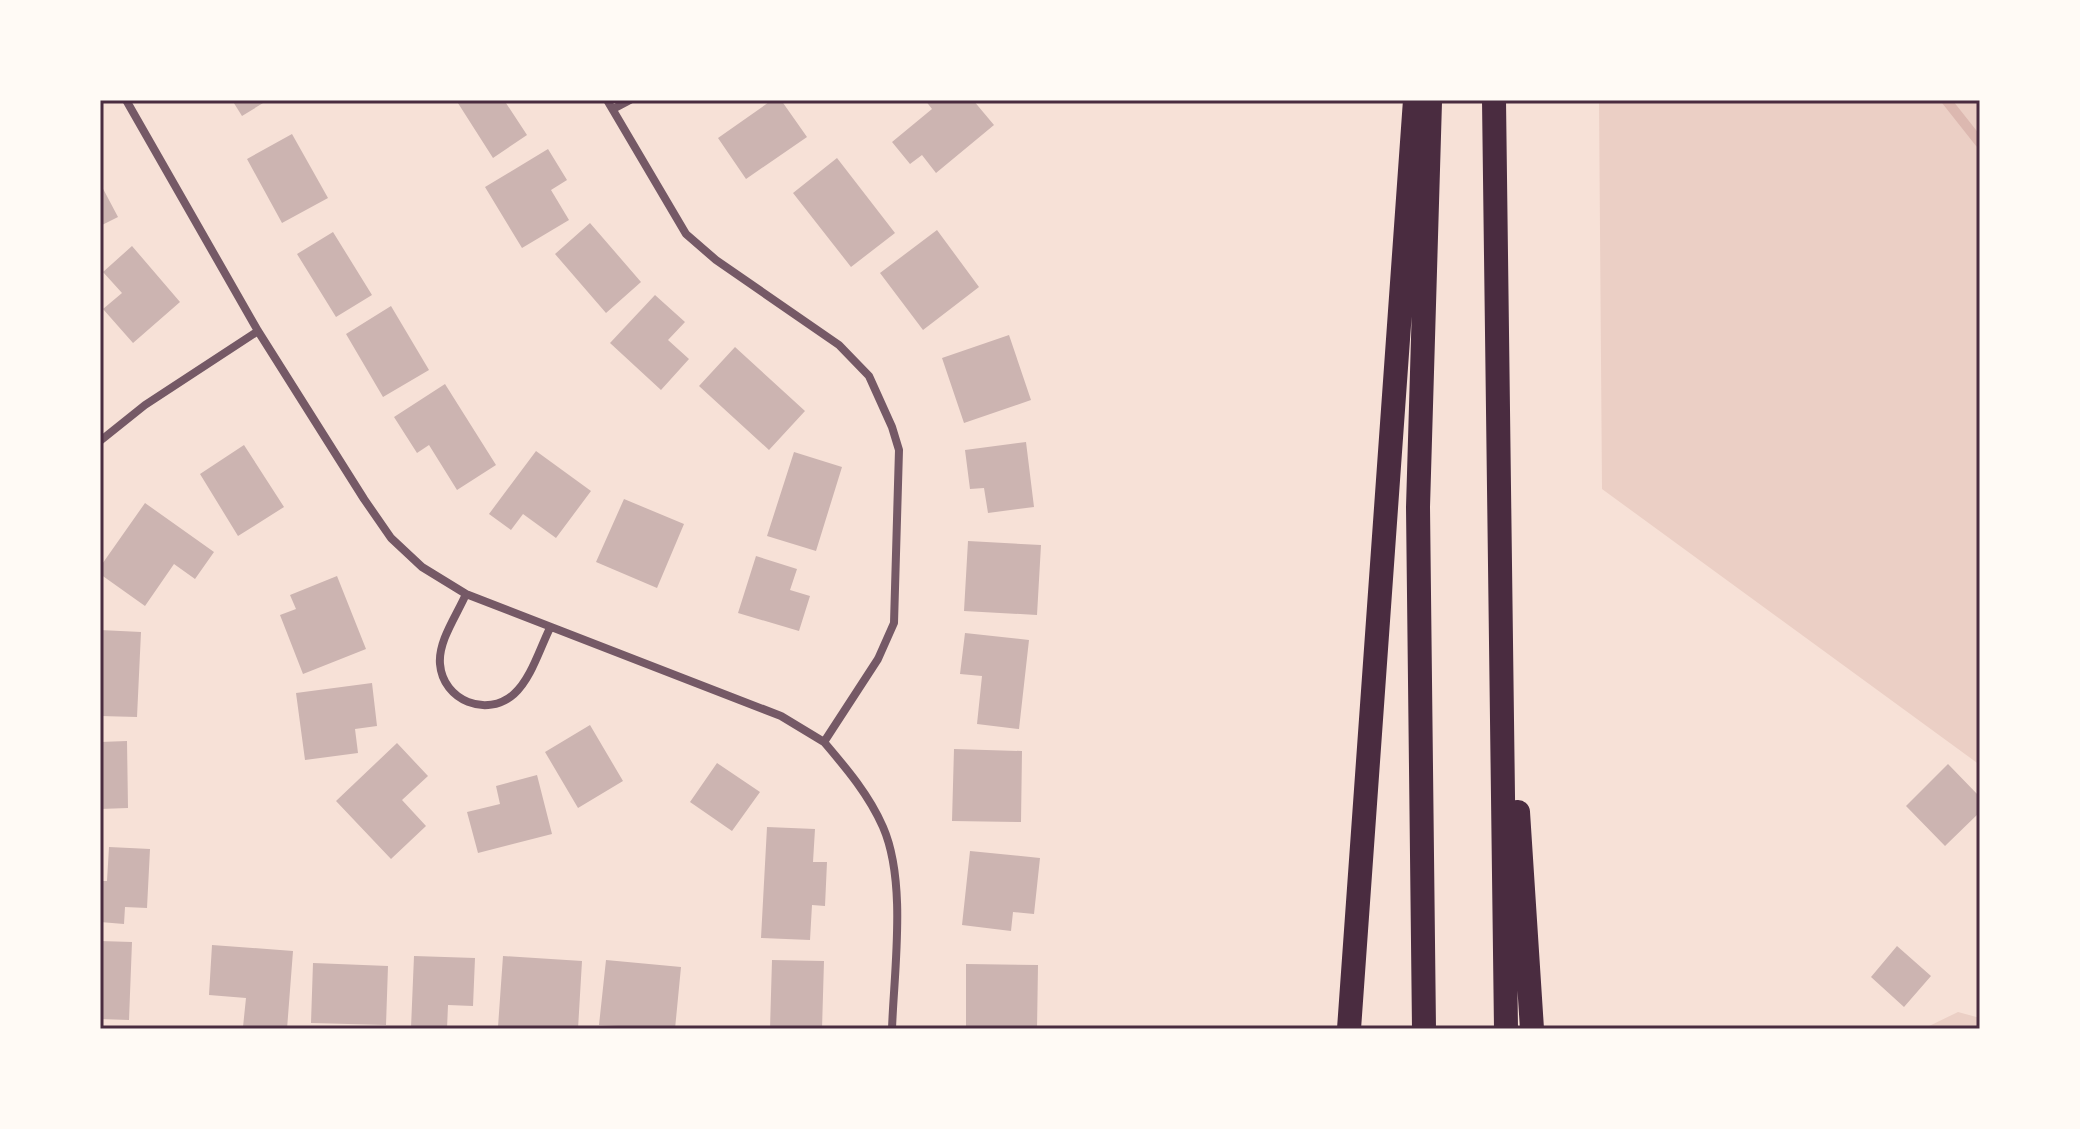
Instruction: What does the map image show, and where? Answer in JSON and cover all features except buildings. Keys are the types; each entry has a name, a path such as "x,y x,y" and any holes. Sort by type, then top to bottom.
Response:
{"highway":[{"path":"1349,1029 1415,100"},
{"path":"1424,1029 1418,507 1430,100"},
{"path":"1494,100 1506,1029"},
{"path":"1499,519 1532,1029"}],"street":[{"path":"126,100 258,331 391,538 422,567 466,594 781,716 824,742 860,784 884,829 896,895 892,1029"},
{"path":"607,100 686,234 716,260 839,345 869,376 892,427 899,450 894,623 878,659 824,742"},
{"path":"613,109 630,100"},
{"path":"100,441 145,405 258,331"},
{"path":"466,594 443,645 440,662 448,686 467,703 484,706 502,702 516,693 550,628"}],"shaded area":[{"path":"1599,100 1980,100 1980,765 1602,489"},
{"path":"1958,1012 1980,1018 1980,1029 1923,1029"}],"waterway":[{"path":"1946,100 1980,143"}]}
